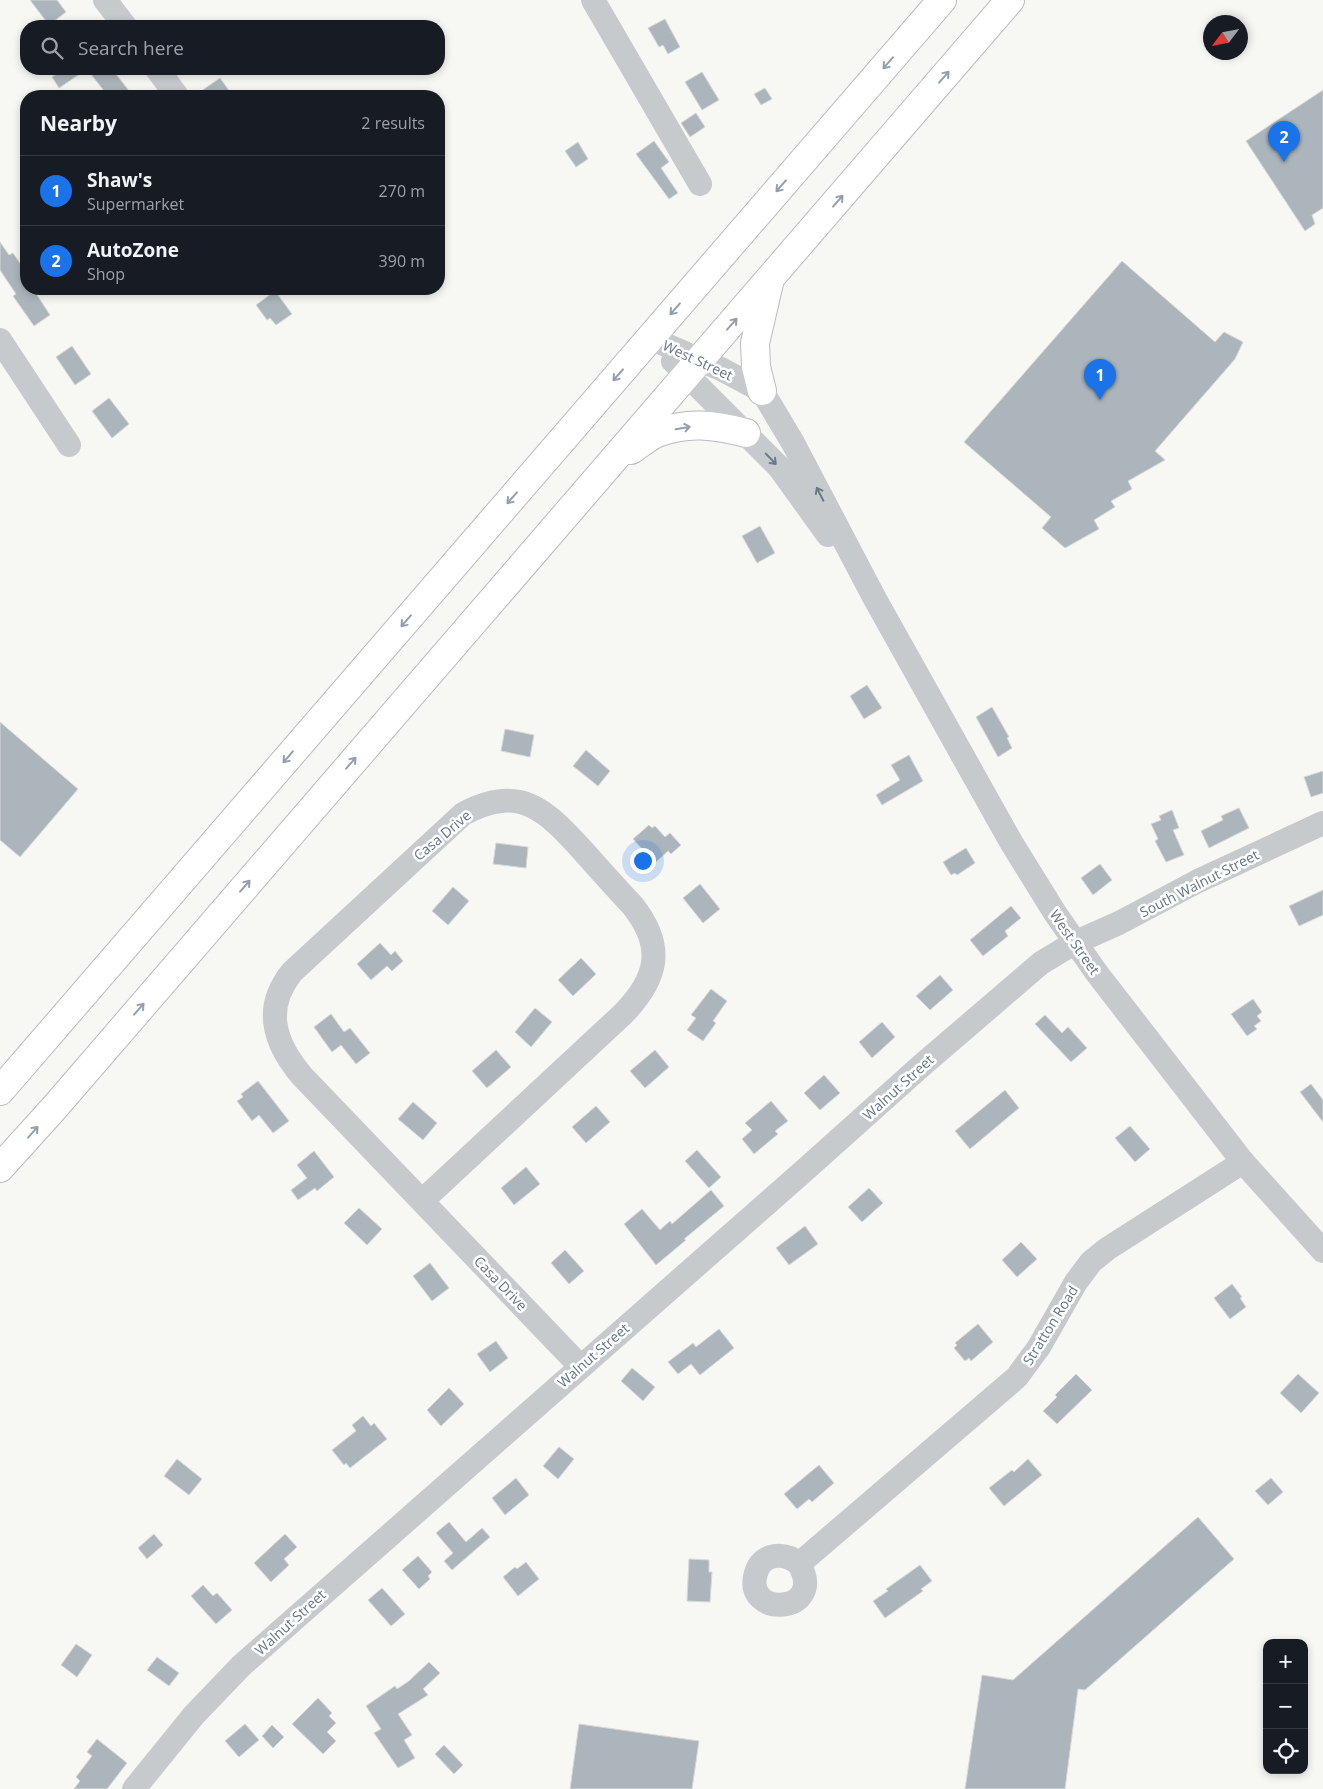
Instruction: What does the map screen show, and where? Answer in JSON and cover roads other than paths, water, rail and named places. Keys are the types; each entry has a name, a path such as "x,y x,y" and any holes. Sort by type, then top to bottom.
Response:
{"highway":[{"path":"0,1091 942,0"},
{"path":"0,1168 55,1107 1010,0"},
{"path":"762,391 756,367 755,343 769,280"},
{"path":"609,465 657,434 683,427 704,425 746,434"}],"street":[{"path":"105,0 120,20"},
{"path":"593,0 700,184"},
{"path":"161,75 173,90"},
{"name":"West Street","path":"650,338 694,368 746,434 779,467 875,599"},
{"path":"0,340 69,445"},
{"name":"West Street","path":"694,368 721,369 762,391 794,443 875,599 1011,842 1074,943 1243,1162 1323,1251"},
{"name":"Casa Drive","path":"422,1201 623,1014 642,992 652,971 654,946 643,919 562,828 540,810 529,804 501,800 487,802 463,814 292,972 283,983 276,997 274,1010 275,1026 282,1047 292,1064 422,1201 580,1366"},
{"name":"South Walnut Street","path":"1074,943 1119,923 1198,881 1323,823"},
{"name":"Walnut Street","path":"134,1789 194,1715 241,1666 921,1066 1042,963 1074,943"},
{"name":"Stratton Road","path":"799,1564 1017,1377 1039,1347 1076,1282 1091,1262 1107,1249 1243,1162"}],"place":[{"name":"AutoZone","path":"1284,162"},
{"name":"Shaw's","path":"1100,400"}]}
